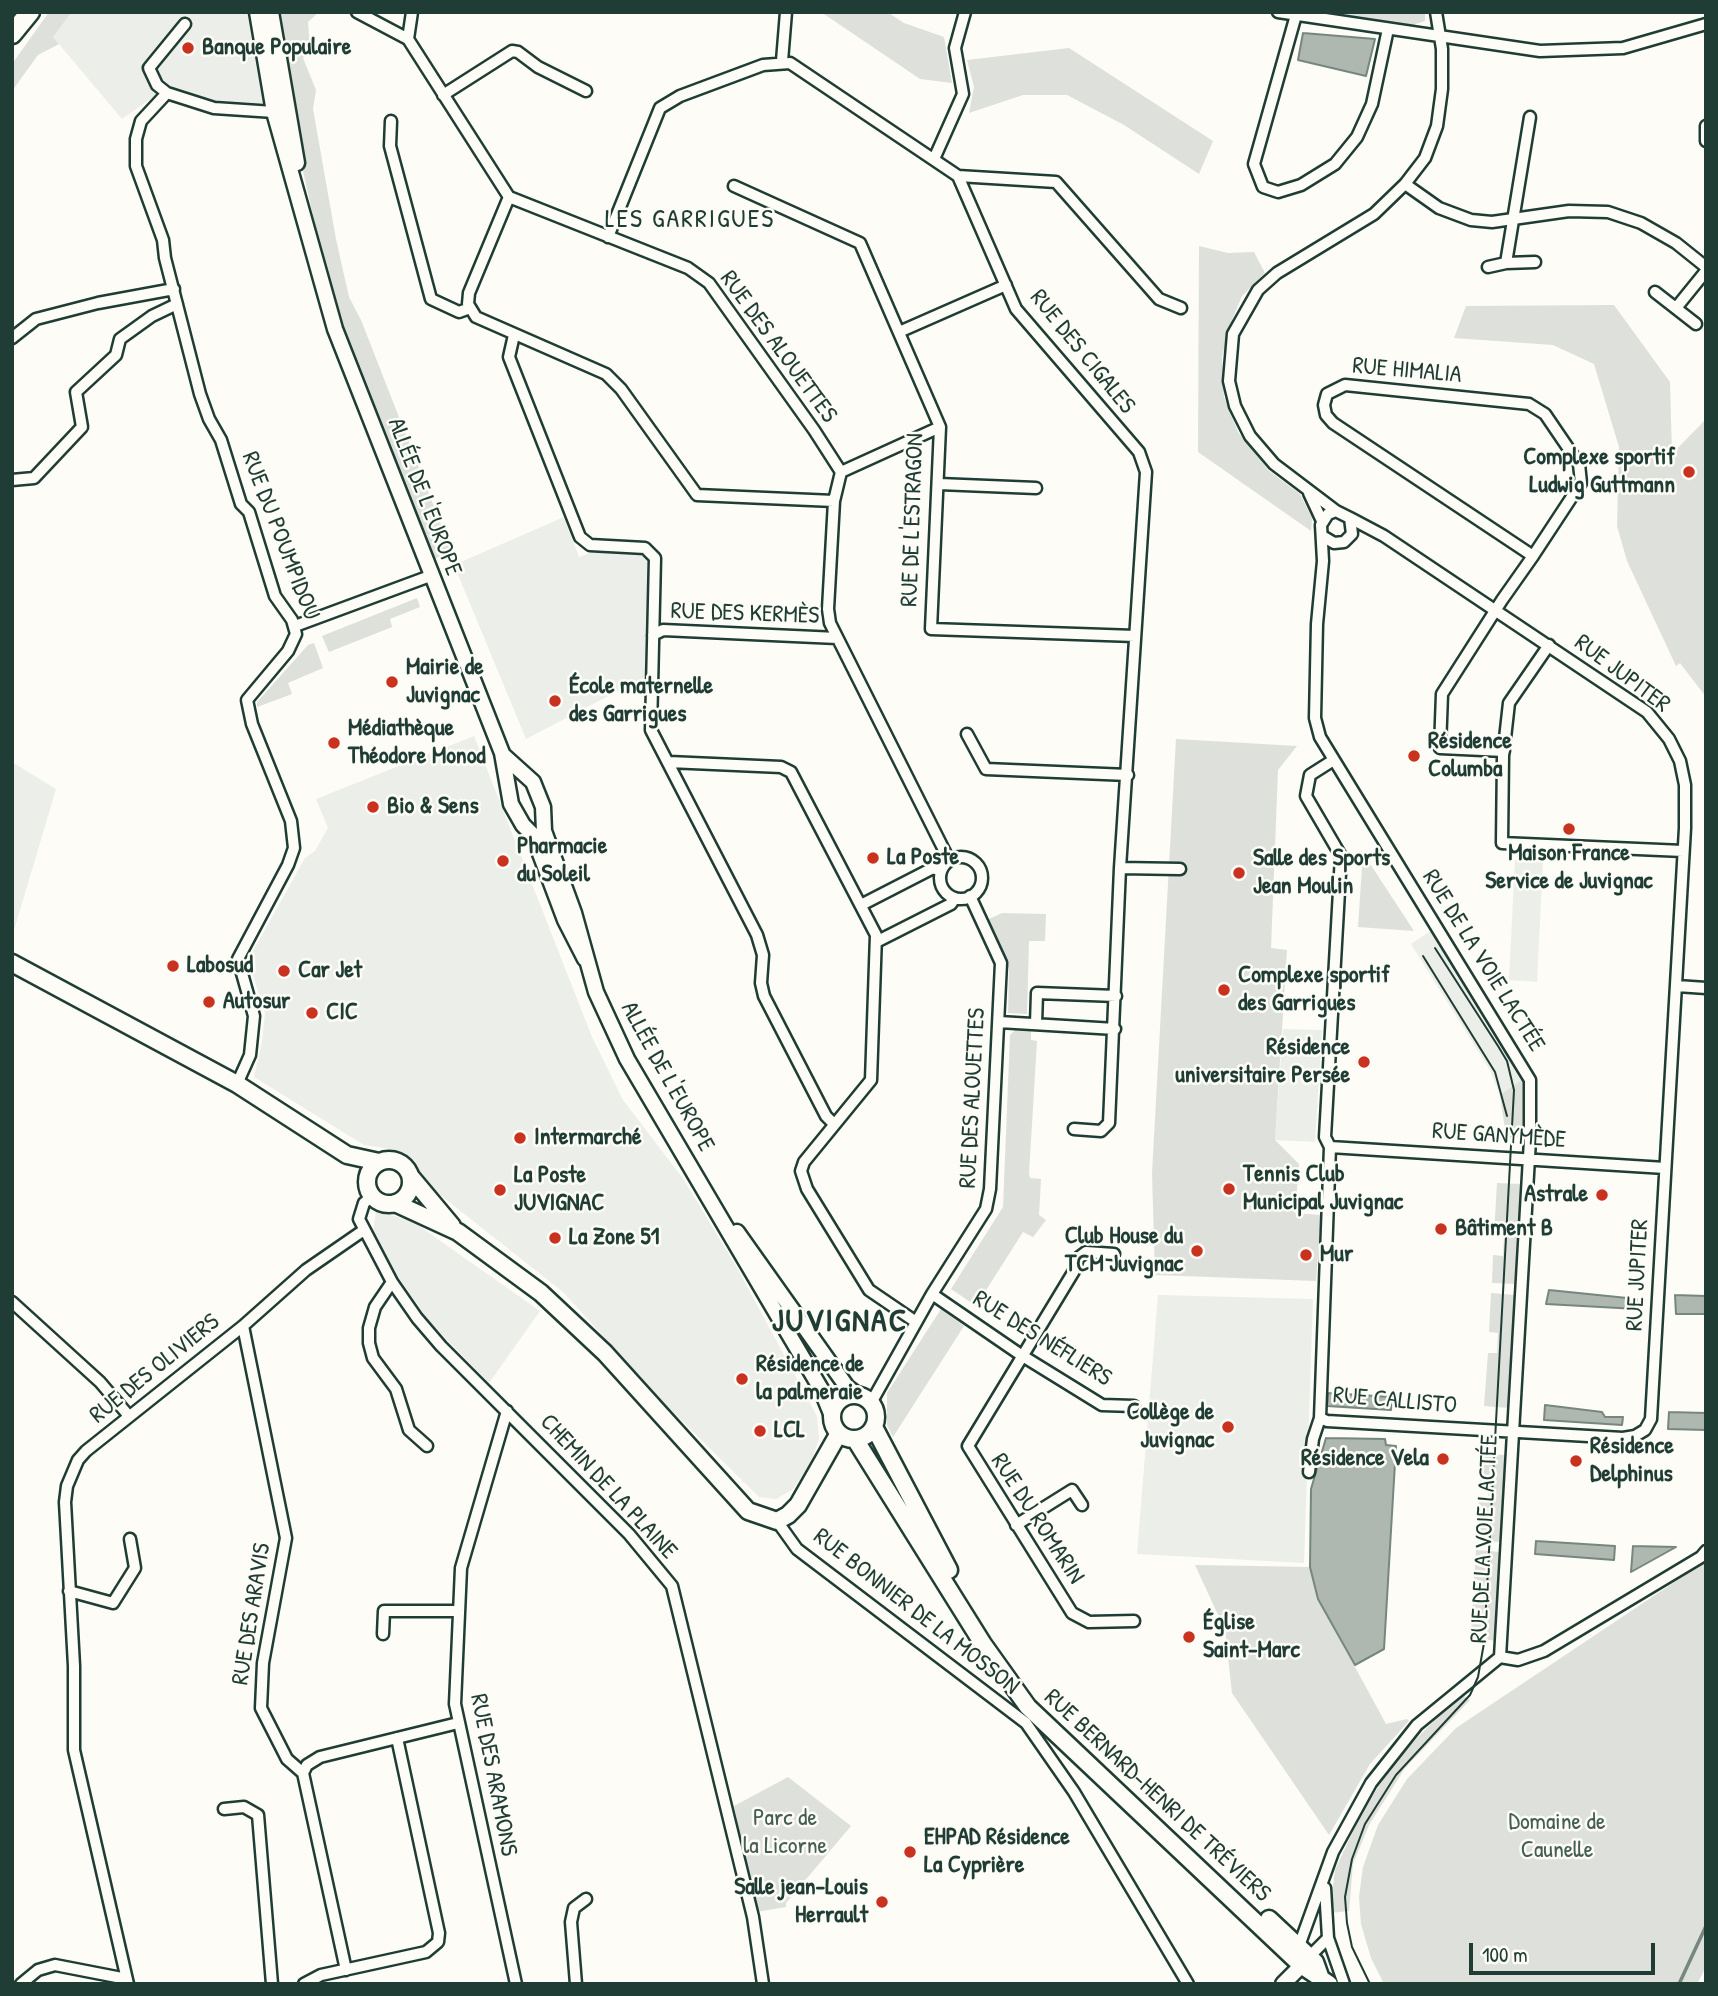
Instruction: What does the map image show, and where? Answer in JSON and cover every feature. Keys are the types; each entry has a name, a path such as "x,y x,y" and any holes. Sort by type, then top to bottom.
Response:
{"highway":[{"path":"12,34 30,12"}],"main road":[{"path":"12,963 237,1084 347,1155 379,1162 393,1160 401,1163 458,1232"},
{"path":"347,1155 370,1189 384,1203 395,1203 458,1232 527,1281 571,1320 748,1511 777,1521 798,1505 839,1433"},
{"path":"370,1189 371,1170 379,1162"},
{"path":"395,1203 407,1195 411,1177"},
{"path":"852,1396 865,1400 876,1415 874,1427 866,1436 855,1440 839,1433 832,1416 838,1402 852,1396"},
{"name":"RUE BERNARD-HENRI DE TRÉVIERS","path":"874,1427 957,1585 1030,1698 1312,1969"},
{"name":"RUE BERNARD-HENRI DE TRÉVIERS","path":"855,1440 983,1644 1028,1707 1312,1969"}],"street":[{"name":"ALLÉE DE L'EUROPE","path":"257,12 274,112 335,329 430,576 502,753 511,804 528,829 565,919 585,959"},
{"name":"ALLÉE DE L'EUROPE","path":"271,12 282,88 314,253"},
{"path":"357,12 408,39 509,197 469,293 470,308 479,320 592,366 614,381 697,495 834,501"},
{"path":"408,39 412,12"},
{"path":"782,61 786,12"},
{"path":"1278,12 1441,39 1540,51 1623,48 1706,24"},
{"path":"1323,561 1353,529 1350,518 1308,491 1262,452 1235,406 1228,381 1233,334 1258,290 1277,273 1358,226 1405,184 1424,158 1437,126 1442,89 1441,39 1436,12"},
{"path":"934,159 963,94 955,48 963,13"},
{"path":"1296,15 1254,164 1263,187 1278,192 1301,185 1335,164 1357,137 1372,104 1388,29"},
{"path":"185,24 149,68 151,77 167,93 214,108 274,112"},
{"path":"443,95 512,51 586,91"},
{"path":"608,237 660,108 680,96 763,65 782,61 797,67 958,176 1056,181 1159,299 1181,308"},
{"name":"RUE DU POUMPIDOU","path":"167,93 141,121 135,157 163,240 200,394 221,440 242,504 249,512 275,596 295,626 296,634 288,651 247,700 252,724 291,821 294,848 288,865 238,959 254,1016 250,1055 237,1084"},
{"path":"1506,263 1530,117"},
{"path":"391,121 390,146 431,299 459,312 470,308"},
{"path":"1706,126 1706,142"},
{"name":"RUE DES CIGALES","path":"958,176 1016,309 1139,452 1146,472 1121,868 1109,1123 1101,1130 1074,1129"},
{"path":"1405,184 1439,208 1471,220 1513,221 1569,211 1608,212 1641,223 1676,243 1706,269 1676,308"},
{"name":"RUE DE L'ESTRAGON","path":"734,186 860,243 940,427 931,629 1135,636"},
{"name":"RUE DES ALOUETTES","path":"509,197 688,268 709,283 841,472"},
{"path":"1488,267 1535,262"},
{"path":"899,332 1006,285"},
{"path":"12,338 36,318 174,289"},
{"path":"1655,292 1696,324"},
{"path":"12,480 33,478 82,426 76,392 116,355 120,339 152,316 177,304"},
{"path":"514,335 508,349 509,357 580,537 590,545 645,548 655,558 650,721 668,762 757,935 763,955 761,983 764,996 825,1116 834,1124"},
{"name":"RUE HIMALIA","path":"1496,610 1533,556 1581,483 1579,464 1538,408 1529,404 1345,385 1327,394 1324,405 1326,415 1333,423 1533,556"},
{"path":"940,427 841,472 834,501 828,609 837,638 949,860"},
{"path":"939,484 1036,488"},
{"path":"1308,491 1322,521 1324,537 1344,541 1371,530"},
{"path":"1322,521 1336,511"},
{"name":"RUE JUPITER","path":"1350,518 1496,610 1647,712 1669,739 1679,761 1685,785 1677,986 1651,1419 1645,1430 1635,1436 1623,1438 1513,1432"},
{"name":"RUE DE LA VOIE LACTÉE","path":"1324,537 1317,624 1315,718 1320,737 1332,761 1525,1068 1532,1094 1500,1657"},
{"path":"295,626 430,576"},
{"path":"1496,610 1442,694 1440,748 1504,751"},
{"name":"RUE DES KERMÈS","path":"653,635 663,630 837,638"},
{"name":"RUE JUPITER","path":"1549,645 1509,703 1504,751 1502,843 1683,851"},
{"path":"967,734 986,769 1128,775"},
{"name":"ALLÉE DE L'EUROPE","path":"502,753 533,782 543,807 543,822 574,913 596,992 627,1059 828,1401 832,1416"},
{"name":"RUE CALLISTO","path":"1332,761 1310,775 1306,796 1341,856 1325,1137 1330,1147 1320,1418 1327,1421 1513,1432"},
{"path":"668,762 781,767 791,772 877,941 872,1080 803,1162 802,1180 869,1290 916,1322"},
{"path":"508,782 518,774 524,775"},
{"path":"528,829 543,822"},
{"path":"962,857 978,867 981,881 970,897 955,898 942,886 941,871 949,860 962,857"},
{"path":"861,905 933,868 941,871"},
{"path":"1121,868 1180,869"},
{"name":"RUE DES ALOUETTES","path":"865,1400 986,1209 990,1189 1001,963 970,897"},
{"path":"877,941 951,904 955,898"},
{"path":"1677,986 1706,988"},
{"path":"1036,1024 1037,993 1116,996"},
{"path":"999,1022 1115,1029"},
{"name":"RUE GANYMÈDE","path":"1330,1147 1665,1168"},
{"path":"364,1230 359,1213 370,1189"},
{"name":"ALLÉE DE L'EUROPE","path":"719,1212 740,1236 847,1387 865,1400"},
{"name":"CHEMIN DE LA PLAINE","path":"364,1230 392,1282 440,1346 629,1534 671,1586 753,1917 762,1984"},
{"name":"RUE DES OLIVIERS","path":"127,1982 74,1750 65,1502 72,1473 86,1451 243,1326 306,1270 364,1230"},
{"path":"1021,1355 1081,1254 1114,1254"},
{"path":"392,1282 375,1307 369,1328 369,1343 373,1358 396,1389 409,1430 426,1446"},
{"name":"RUE DES NÉFLIERS","path":"932,1294 1021,1355 1102,1405 1134,1406"},
{"path":"12,1302 100,1382 130,1416"},
{"name":"RUE DES ARAVIS","path":"243,1326 286,1538 263,1663 261,1708 287,1759 303,1773"},
{"name":"RUE DU ROMARIN","path":"1021,1355 968,1446 1072,1613 1089,1622 1133,1621"},
{"name":"RUE DES ARAMONS","path":"507,1411 461,1568 457,1611 455,1704 516,1984"},
{"path":"1309,1472 1313,1439 1320,1418"},
{"path":"1016,1525 1072,1490 1082,1505"},
{"name":"RUE BONNIER DE LA MOSSON","path":"777,1521 797,1549 1026,1723 1074,1792 1188,1984"},
{"path":"69,1591 113,1603 135,1568 130,1539"},
{"path":"1312,1969 1325,1877 1339,1840 1371,1783 1417,1725 1500,1657 1518,1660 1544,1651 1706,1551"},
{"path":"383,1634 384,1611 457,1611"},
{"path":"346,1970 303,1773 307,1765 320,1757 458,1723"},
{"path":"304,1984 321,1975 426,1952 438,1942 439,1933 397,1738"},
{"path":"224,1809 244,1807 258,1815 272,1984"},
{"path":"1325,1877 1328,1938 1344,1984"},
{"path":"576,1984 571,1922 574,1908 586,1899"},
{"path":"1283,1984 1312,1969 1328,1938"},
{"path":"21,1984 37,1970 55,1965 127,1982"}],"shaded area":[{"path":"72,12 249,12 267,104 205,102 166,88 122,119 53,37"},
{"path":"1303,33 1375,39 1366,76 1298,60"},
{"path":"564,517 579,557 592,552 645,555 651,563 645,677 526,739 454,565"},
{"path":"474,736 592,1037 623,1100 684,1180 736,1266 817,1416 819,1439 810,1465 792,1490 776,1499 759,1497 669,1408 563,1292 429,1186 408,1155 364,1145 254,1077 265,1013 248,960 305,858 315,851 328,828 316,799"},
{"path":"12,762 56,789 12,937"},
{"path":"1515,860 1543,861 1537,982 1509,980"},
{"path":"1432,930 1524,1078 1500,1095 1490,1070 1411,944"},
{"path":"1283,1029 1322,1030 1315,1142 1275,1140"},
{"path":"376,1211 412,1221 540,1311 489,1383 429,1321 396,1274 373,1232"},
{"path":"1549,1290 1637,1299 1637,1309 1546,1304"},
{"name":"Collège de Juvignac","path":"1158,1295 1313,1299 1304,1563 1137,1554"},
{"path":"1675,1295 1706,1296 1706,1314 1676,1314"},
{"path":"1328,1393 1392,1397 1391,1410 1327,1406"},
{"path":"1545,1405 1602,1412 1605,1417 1623,1417 1622,1425 1544,1420"},
{"path":"1669,1412 1706,1413 1706,1430 1668,1429"},
{"path":"1326,1438 1385,1439 1386,1445 1396,1446 1384,1649 1355,1665 1318,1599 1310,1567 1311,1489"},
{"path":"1536,1541 1615,1546 1614,1560 1535,1554"},
{"path":"1633,1546 1676,1547 1631,1572"}],"green space":[{"path":"49,12 72,12 53,37 59,44 38,55 12,91 12,64"},
{"path":"275,12 319,12 308,22 310,49 303,58 316,90 313,109 336,239 349,297 361,320 451,550 433,560 330,292 288,104"},
{"path":"821,12 887,12 904,23 944,37 952,83 920,79"},
{"path":"1327,12 1425,12 1425,21 1413,25"},
{"path":"1069,48 1213,141 1199,174 1124,125 1067,95 1023,95 969,113 974,87 967,60"},
{"path":"1199,246 1228,253 1254,252 1265,273 1242,296 1231,322 1222,357 1224,397 1238,432 1268,470 1300,494 1312,518 1311,531 1198,452"},
{"path":"1614,305 1670,382 1672,454 1706,419 1706,697 1680,663 1676,666 1627,561 1617,526 1619,447 1594,364 1553,345 1454,338 1466,306"},
{"path":"417,598 420,607 390,619 392,627 329,652 322,636"},
{"path":"314,643 323,668 288,683 292,694 257,707 257,702 308,645"},
{"name":"Complexe sportif des Garrigues","path":"1176,739 1297,746 1278,770 1271,948 1287,950 1275,1140 1299,1164 1295,1213 1321,1215 1316,1281 1155,1275 1152,1173"},
{"path":"1363,853 1414,931 1358,927"},
{"path":"1002,913 1046,914 1045,941 1029,941 1027,1014 1008,1013 1009,969 987,920"},
{"path":"1015,1030 1031,1031 1031,1040 1037,1041 1029,1174 1030,1178 1041,1179 1039,1215 1046,1220 1033,1237 1023,1232 976,1306 951,1289 1003,1207 1010,1035"},
{"path":"1524,1078 1527,1103 1525,1138 1506,1136 1500,1095"},
{"path":"1497,1183 1521,1184 1515,1284 1492,1283 1493,1255 1503,1256 1504,1236 1494,1235"},
{"path":"1491,1293 1516,1295 1509,1408 1484,1406 1488,1353 1497,1353 1498,1333 1489,1332"},
{"path":"941,1309 964,1326 893,1437 887,1425 887,1393"},
{"path":"1483,1454 1506,1455 1501,1542 1477,1541 1479,1502 1488,1502 1489,1482 1481,1481"},
{"path":"1476,1550 1501,1552 1496,1641 1471,1637 1473,1599 1483,1599 1483,1581 1474,1580"},
{"name":"Domaine de Caunelle","path":"1706,1561 1706,1967 1697,1984 1384,1984 1371,1958 1361,1924 1359,1897 1363,1867 1378,1825 1407,1779 1456,1728"},
{"path":"1195,1565 1310,1567 1318,1599 1386,1724 1407,1719 1409,1721 1370,1764 1329,1835 1232,1693 1225,1630"},
{"path":"1464,1696 1470,1700 1405,1768 1369,1825 1353,1864 1349,1911 1330,1913 1335,1870 1363,1810 1399,1756"},
{"name":"Parc de la Licorne","path":"788,1777 851,1826 786,1903 786,1907 756,1912 734,1806"}],"waterway":[{"path":"1679,1984 1706,1926"}],"tram line":[{"path":"1370,1984 1352,1947 1347,1923 1345,1897 1352,1859 1365,1824 1396,1775 1470,1695 1478,1677 1484,1643 1514,1090 1507,1061 1435,948"},
{"path":"1423,956 1495,1072 1507,1116"}],"place":[{"name":"Banque Populaire","path":"188,48"},
{"name":"Complexe sportif Ludwig Guttmann","path":"1689,472"},
{"name":"Mairie de Juvignac","path":"392,682"},
{"name":"École maternelle des Garrigues","path":"555,701"},
{"name":"Médiathèque Théodore Monod","path":"334,743"},
{"name":"Résidence Columba","path":"1414,756"},
{"name":"Bio & Sens","path":"373,807"},
{"name":"Maison France Service de Juvignac","path":"1569,829"},
{"name":"La Poste","path":"873,858"},
{"name":"Pharmacie du Soleil","path":"503,861"},
{"name":"Salle des Sports Jean Moulin","path":"1239,873"},
{"name":"Labosud","path":"173,966"},
{"name":"Car Jet","path":"284,971"},
{"name":"Complexe sportif des Garrigues","path":"1224,990"},
{"name":"Autosur","path":"209,1002"},
{"name":"CIC","path":"312,1013"},
{"name":"Résidence universitaire Persée","path":"1364,1062"},
{"name":"Intermarché","path":"520,1138"},
{"name":"Tennis Club Municipal Juvignac","path":"1229,1189"},
{"name":"La Poste JUVIGNAC","path":"500,1190"},
{"name":"Astrale","path":"1602,1195"},
{"name":"Bâtiment B","path":"1441,1229"},
{"name":"La Zone 51","path":"555,1238"},
{"name":"Club House du TCM Juvignac","path":"1197,1251"},
{"name":"Mur","path":"1306,1255"},
{"name":"Résidence de la palmeraie","path":"742,1379"},
{"name":"Collège de Juvignac","path":"1228,1427"},
{"name":"LCL","path":"760,1431"},
{"name":"Résidence Vela","path":"1443,1459"},
{"name":"Résidence Delphinus","path":"1576,1461"},
{"name":"Église Saint-Marc","path":"1189,1637"},
{"name":"EHPAD Résidence La Cyprière","path":"910,1852"},
{"name":"Salle jean-Louis Herrault","path":"882,1902"}],"district":[{"name":"LES GARRIGUES","path":"690,220"},
{"name":"JUVIGNAC","path":"840,1322"}]}
